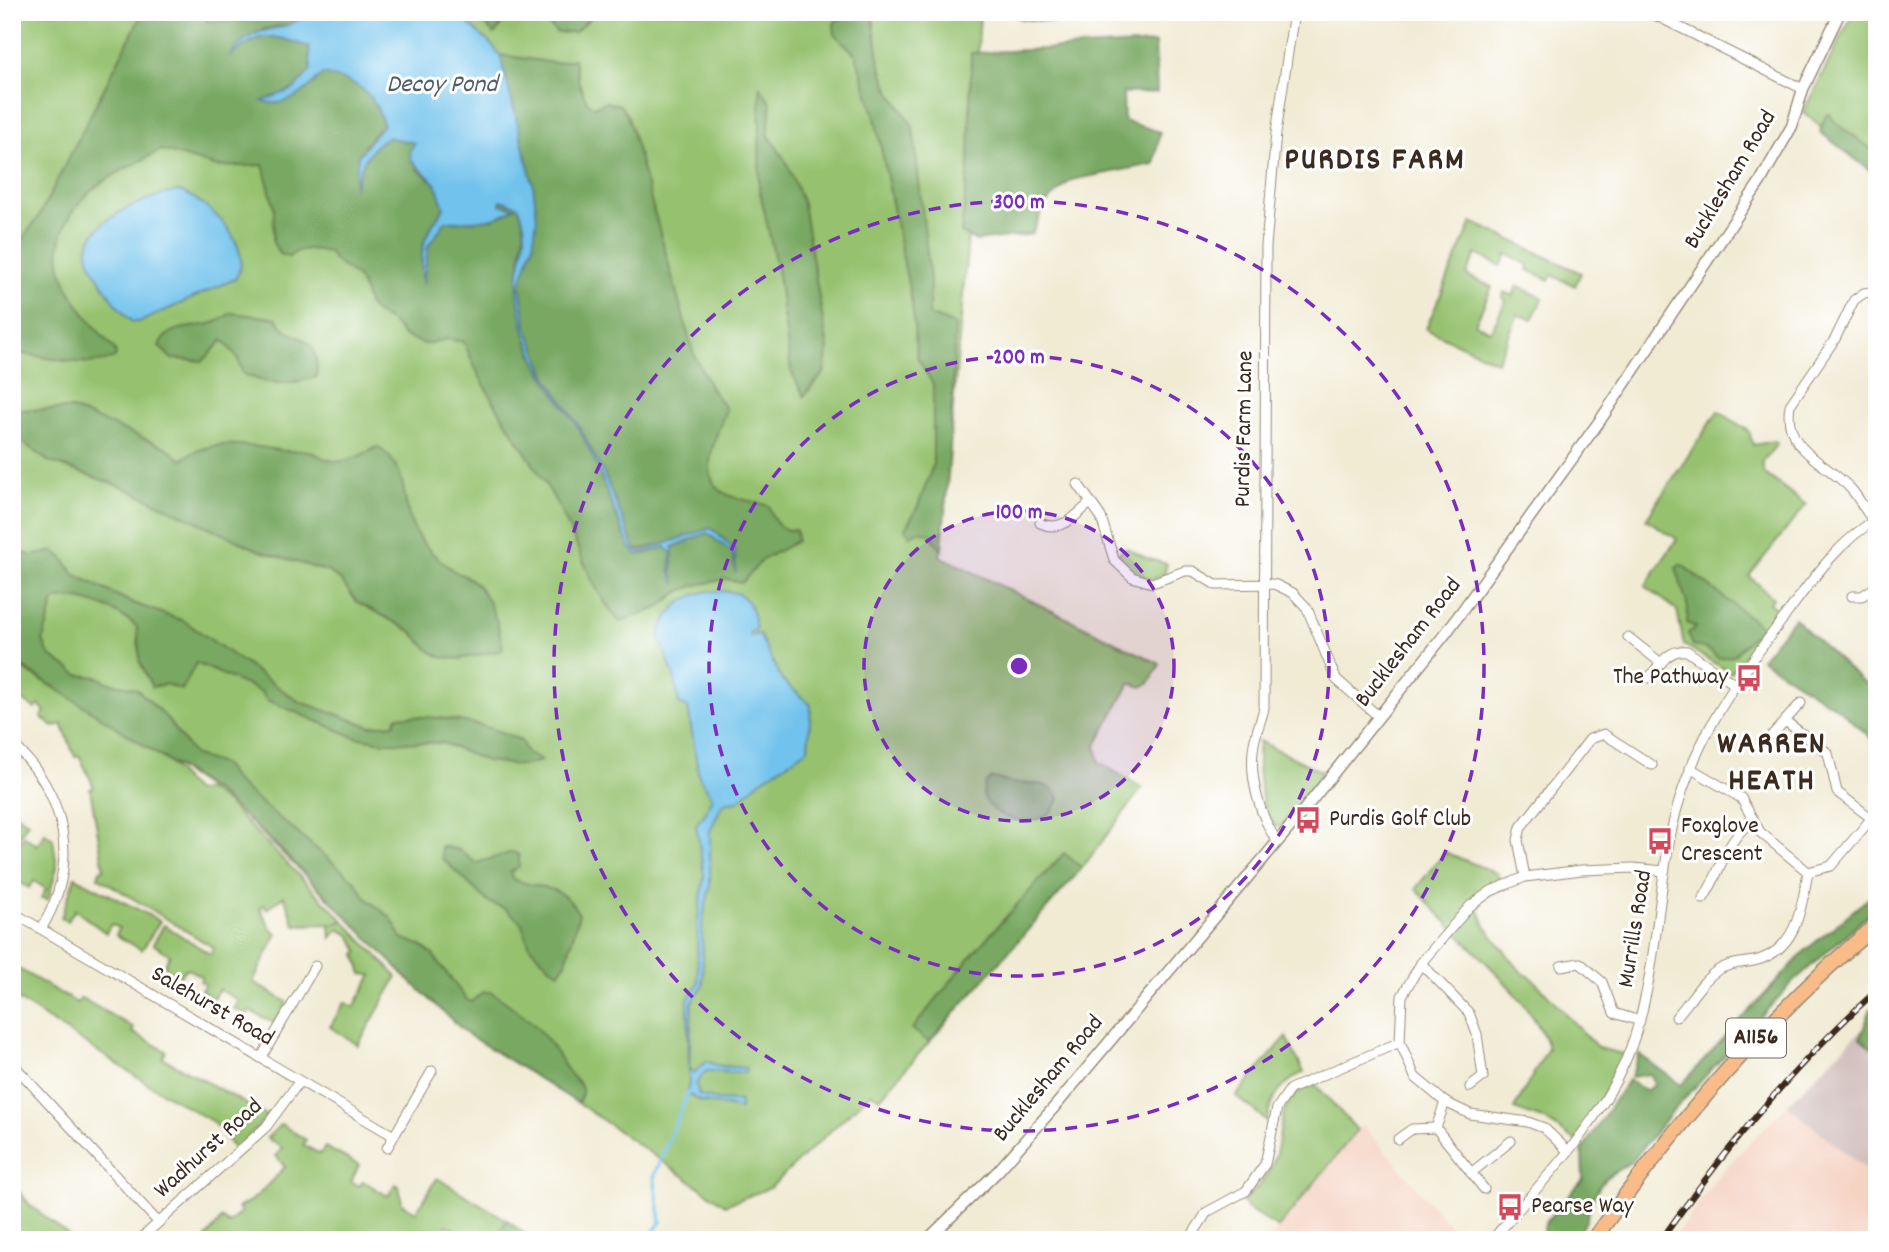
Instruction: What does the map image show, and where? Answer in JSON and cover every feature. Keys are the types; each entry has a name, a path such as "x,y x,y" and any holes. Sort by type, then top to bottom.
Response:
{"main road":[{"name":"A1156","path":"1593,1240 1683,1118 1740,1052 1877,924"}],"street":[{"name":"Purdis Farm Lane","path":"1277,841 1265,821 1252,771 1254,745 1264,708 1262,584 1266,246 1276,133 1294,12"},
{"path":"1649,12 1803,89"},
{"name":"Bucklesham Road","path":"927,1240 998,1171 1057,1104 1277,841 1446,633 1601,419 1760,182 1792,126 1803,89 1840,12"},
{"path":"1875,519 1850,489 1797,444 1788,415 1790,405 1835,340 1846,310 1864,293 1877,291"},
{"path":"1078,484 1107,531 1114,560 1132,578 1152,583 1185,570 1193,571 1216,585 1262,584 1286,588 1299,598 1307,608 1336,679 1378,716"},
{"path":"1040,523 1051,527 1064,524 1091,502"},
{"name":"Murrills Road","path":"1492,1240 1602,1108 1640,1021 1653,957 1672,827 1690,768 1714,716 1734,684 1825,565 1875,519"},
{"path":"1852,596 1862,596 1877,586"},
{"path":"1628,637 1661,663"},
{"path":"1649,678 1672,652 1687,651 1734,684"},
{"path":"1772,735 1801,703"},
{"path":"1785,721 1828,753 1837,792 1874,815 1831,866 1808,872"},
{"path":"1525,877 1518,840 1521,827 1590,739 1604,734 1617,739 1652,765"},
{"path":"12,743 34,765 47,785 62,829 65,874 58,897 41,929"},
{"path":"1690,768 1741,798 1760,832 1808,872"},
{"path":"1703,899 1713,883 1728,845 1739,830 1754,820"},
{"path":"1568,1151 1544,1128 1528,1122 1470,1114 1445,1102 1415,1077 1400,1042 1402,996 1421,963 1470,906 1491,891 1525,877 1633,868 1664,871"},
{"path":"1676,1017 1717,970 1734,962 1761,959 1773,952 1799,923 1808,872"},
{"name":"Salehurst Road","path":"12,912 392,1135"},
{"path":"1421,963 1469,1013 1476,1034 1483,1077 1470,1087"},
{"path":"1561,966 1580,963 1602,982 1614,1013 1640,1021"},
{"path":"261,1058 315,966"},
{"path":"1189,1240 1207,1212 1247,1191 1265,1164 1277,1108 1290,1089 1400,1042"},
{"path":"12,1062 157,1221"},
{"path":"387,1148 392,1135 432,1071"},
{"name":"Wadhurst Road","path":"139,1240 157,1221 266,1127 299,1082"},
{"path":"1436,1128 1445,1102"},
{"path":"1398,1139 1412,1129 1436,1128"},
{"path":"1436,1128 1484,1189"},
{"path":"1471,1173 1511,1141"}],"shaded area":[{"path":"1877,1014 1877,1179 1787,1105"},
{"path":"1787,1105 1877,1179 1877,1240 1672,1240 1719,1174"},
{"path":"1362,1124 1462,1240 1269,1240"}],"green space":[{"path":"12,12 980,12 967,249 940,556 1160,664 1149,683 1142,687 1130,683 1096,745 1099,762 1142,788 1082,868 880,1098 871,1093 770,1188 725,1205 578,1103 467,1034 236,808 125,732 168,762 195,792 207,789 228,804 343,920 335,924 344,921 397,977 358,1045 330,1027 345,1002 354,1007 372,975 362,974 356,954 359,952 350,935 339,929 331,938 330,926 333,924 295,925 284,896 267,909 264,905 260,908 271,929 277,933 253,982 287,1002 274,1023 250,1011 248,1014 234,1009 239,1001 219,989 213,998 201,990 205,984 200,981 202,977 186,968 180,976 164,966 170,955 153,944 164,925 210,954 214,948 98,877 100,870 104,869 90,789 94,787 79,755 75,757 62,724 53,727 41,717 45,711 39,705 35,709 20,698 18,701 12,697 15,691 12,689 12,663 61,692 12,660"},
{"path":"143,12 206,12 207,21 281,18 287,12 306,12 296,23 264,29 231,55 253,41 268,36 309,47 311,68 304,82 264,101 313,85 323,73 354,84 369,95 383,124 364,146 354,185 366,157 388,137 415,143 417,169 436,184 444,208 424,242 423,281 428,246 445,222 493,219 500,200 518,206 524,225 519,294 528,341 539,367 585,441 631,549 645,554 666,547 672,554 672,574 673,547 707,533 732,552 735,566 735,550 711,528 669,543 635,550 604,474 578,424 547,377 526,325 520,285 537,218 533,184 500,55 556,63 574,59 579,83 587,102 594,107 605,102 620,105 628,117 693,352 710,387 726,409 710,457 712,480 719,489 731,496 769,506 781,527 796,530 797,541 762,560 742,583 726,579 696,585 678,592 658,608 620,622 599,593 555,500 483,383 464,342 448,339 425,344 403,336 392,322 371,308 357,277 337,262 329,252 308,249 289,257 280,254 273,243 274,207 263,165 218,167 161,150 95,187 70,215 61,236 59,256 63,275 72,295 115,350 116,357 106,361 81,362 12,352 12,252 38,218"},
{"path":"474,12 502,12 500,28 494,34"},
{"path":"536,12 592,12 591,17 575,32 557,33"},
{"path":"872,12 880,65 889,89 913,127 930,280 929,315 955,325 950,450 942,550 929,533 917,531 910,536 905,529 918,506 933,465 933,384 918,359 912,304 875,117 856,55 835,34 834,23 843,15"},
{"path":"1011,12 1063,12 1057,22 1021,19"},
{"path":"1854,12 1877,12 1877,172 1803,112"},
{"path":"1155,43 1157,92 1123,93 1124,121 1160,132 1154,164 1071,180 1045,204 1032,234 976,241 961,233 969,163 971,53"},
{"path":"760,87 771,103 768,134 787,163 803,204 828,349 824,373 804,396 791,371 778,274 759,187"},
{"path":"1830,114 1835,122 1877,153 1877,176 1820,132 1826,115"},
{"path":"1472,222 1581,273 1575,286 1552,275 1549,280 1528,270 1529,265 1507,254 1501,266 1476,254 1466,275 1492,287 1475,324 1491,331 1506,300 1502,298 1504,292 1513,296 1517,286 1543,298 1532,319 1518,315 1497,362 1426,329"},
{"path":"231,313 276,318 283,327 314,350 317,377 279,383 253,378 243,374 237,357 223,340 203,361 172,359 159,346 169,333 216,322"},
{"path":"72,409 168,448 181,460 219,445 306,450 337,461 352,459 378,447 389,457 401,477 410,521 419,538 433,554 473,581 485,595 497,623 503,650 458,659 441,657 430,651 411,631 357,602 341,581 329,572 260,551 125,488 48,461 24,443 12,439 12,410"},
{"path":"1718,411 1749,431 1753,445 1774,441 1777,444 1763,461 1763,472 1806,505 1749,576 1773,598 1769,603 1778,610 1731,673 1684,645 1677,610 1645,586 1677,539 1646,519"},
{"path":"12,548 32,556 54,551 63,558 74,574 130,602 184,621 298,701 370,726 394,724 397,716 428,717 476,724 521,741 527,753 542,761 522,766 486,761 443,743 384,742 354,737 267,700 260,691 196,663 182,690 165,684 152,687 140,662 137,627 97,604 74,599 54,601 43,640 49,655 79,675 98,677 107,682 137,689 164,715 194,755 224,765 235,781 355,881 366,898 391,918 402,938 422,946 433,955 466,999 471,1002 483,992 491,992 526,1017 541,1032 580,1084 582,1092 578,1103 467,1034 409,980 275,844 217,792 12,660"},
{"path":"1127,548 1146,558 1167,564 1164,575 1150,579 1137,575 1118,553"},
{"path":"1681,564 1762,627 1733,656 1718,658 1707,649 1693,646 1688,633 1696,627 1687,623 1688,607 1676,568"},
{"path":"1794,618 1860,680 1877,690 1877,773 1871,738 1841,711 1761,659"},
{"path":"1259,741 1321,771 1320,777 1281,826 1277,827 1266,812 1262,800"},
{"path":"991,778 1010,783 1045,785 1059,798 1053,809 1044,816 1033,820 1009,818 998,813 983,795 985,784"},
{"path":"12,812 28,822 15,844 17,847 24,836 37,845 45,833 53,839 57,867 48,900 41,898 46,889 34,881 29,888 12,877"},
{"path":"441,846 459,850 476,863 513,852 519,855 519,867 510,872 513,879 549,888 572,903 579,914 566,962 559,972 530,947 521,922 506,909 488,902 442,858"},
{"path":"1445,852 1496,873 1505,886 1476,902 1485,926 1522,973 1531,977 1598,1048 1627,1055 1576,1141 1545,1120 1514,1109 1548,1048 1527,1008 1416,888"},
{"path":"1064,853 1082,868 929,1042 912,1029 976,950"},
{"path":"75,877 160,921 142,950 116,935 119,928 111,924 106,933 75,910 67,921 61,918"},
{"path":"1877,891 1877,907 1793,982 1672,1112 1632,1161 1604,1179 1593,1198 1586,1221 1572,1240 1541,1240 1546,1221 1583,1180 1582,1150 1628,1080 1645,1091 1654,1085 1651,1074 1631,1077 1639,1054 1681,1085 1806,950"},
{"path":"12,965 77,1003 81,998 134,1028 132,1032 166,1051 163,1058 268,1116 235,1150 213,1122 148,1084 12,996"},
{"path":"1877,1003 1877,1043 1872,1048 1860,1038 1871,1008"},
{"path":"1286,1037 1304,1072 1278,1092 1267,1121 1236,1096"},
{"path":"1315,1084 1357,1130 1278,1228 1247,1208 1242,1201 1262,1182 1270,1170 1287,1105 1302,1090"},
{"path":"281,1124 306,1140 303,1145 320,1154 325,1147 359,1165 351,1182 360,1186 363,1181 388,1196 395,1184 399,1186 402,1204 416,1212 437,1178 507,1220 495,1240 471,1240 447,1225 437,1240 204,1240 222,1218 228,1224 241,1212 238,1208 256,1197 285,1167 276,1156 282,1148 267,1138"},
{"path":"16,1188 30,1205 74,1240 12,1240 12,1201"},
{"path":"507,1220 530,1238 533,1240 495,1240"}],"water":[{"name":"Decoy Pond","path":"306,12 461,12 469,24 496,49 500,55 533,184 537,218 533,246 520,285 526,325 547,377 578,424 604,474 635,550 640,552 711,528 735,550 736,573 732,552 707,533 673,547 672,573 676,585 670,570 672,554 666,547 637,555 631,549 585,441 540,368 529,342 518,297 525,235 518,206 501,200 500,204 514,208 489,219 445,222 428,246 423,286 424,244 444,208 436,184 411,160 410,150 415,143 388,137 374,147 365,159 354,189 358,156 383,124 369,95 354,84 323,74 296,97 280,103 262,101 294,89 311,70 309,47 285,39 267,37 250,42 229,57 250,37 288,25"},
{"path":"178,191 202,204 226,226 240,253 240,267 235,279 140,322 132,322 97,275 88,255 88,247 101,226 112,217 140,203"},
{"path":"709,591 738,594 748,602 756,630 750,631 750,636 759,634 782,680 811,705 808,749 760,781 738,801 723,803 710,831 710,886 702,924 703,985 692,1003 689,1067 694,1073 706,1061 720,1066 746,1068 745,1073 706,1071 696,1084 699,1095 718,1100 740,1101 740,1109 699,1101 688,1094 687,1099 688,1000 698,983 697,925 704,876 696,824 705,814 712,797 699,777 688,708 679,704 675,680 659,635 667,618 678,605 691,596"}],"waterway":[{"path":"647,1240 661,1222 654,1176 688,1093"}],"railway":[{"path":"1661,1240 1710,1173 1762,1109 1817,1048 1877,990"}],"place":[{"name":"The Pathway","path":"1749,678"},
{"name":"Purdis Golf Club","path":"1308,820"},
{"name":"Foxglove Crescent","path":"1660,841"},
{"name":"Pearse Way","path":"1510,1207"}],"district":[{"name":"PURDIS FARM","path":"1375,162"},
{"name":"WARREN HEATH","path":"1772,764"}]}
